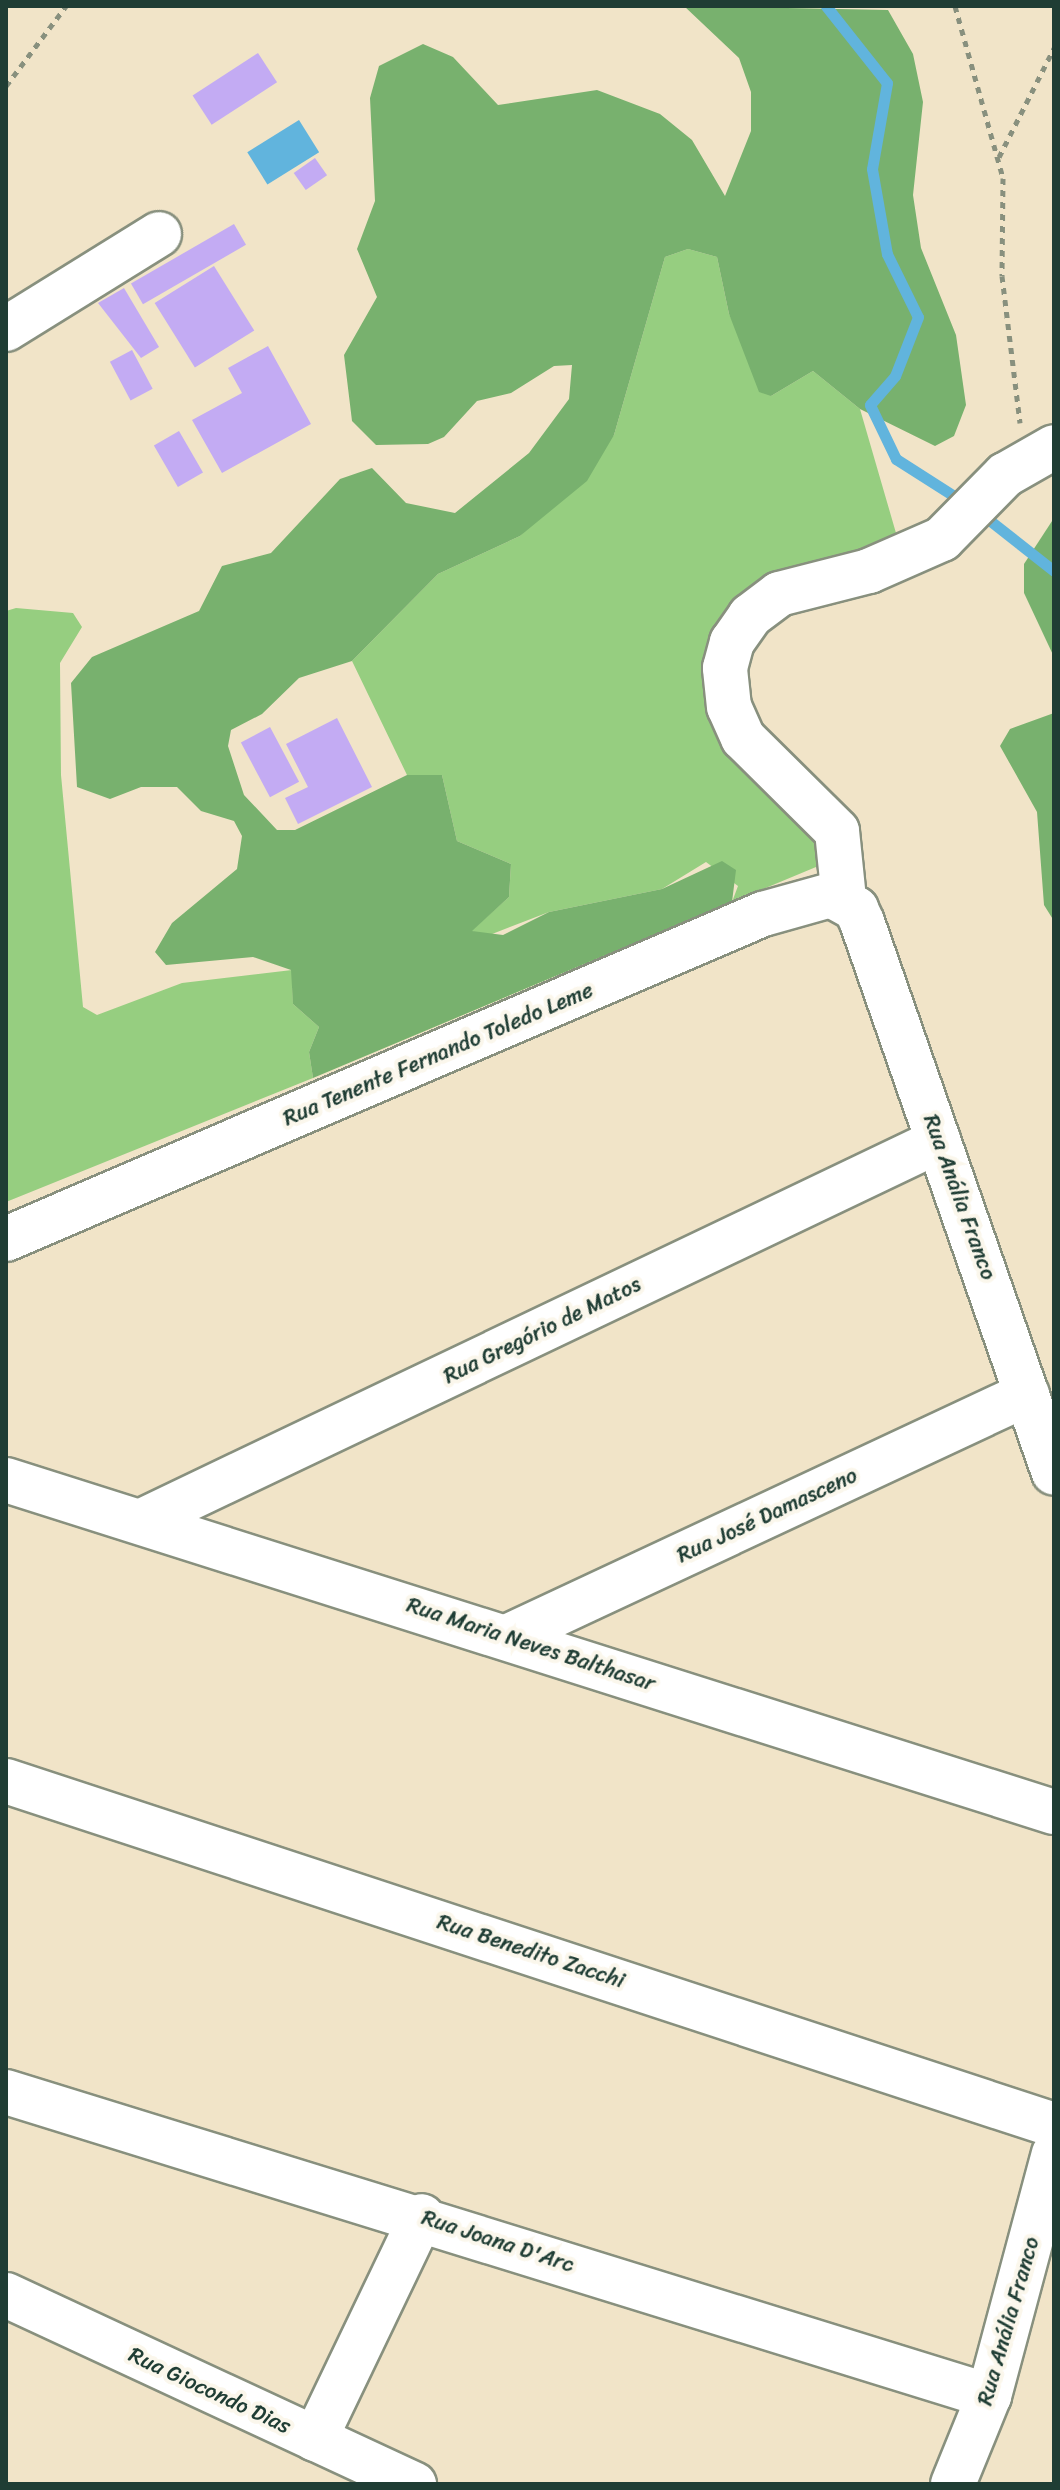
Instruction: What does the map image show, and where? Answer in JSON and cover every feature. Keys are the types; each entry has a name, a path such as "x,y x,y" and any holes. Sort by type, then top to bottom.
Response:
{"street":[{"path":"6,329 159,234"},
{"name":"Rua Anália Franco","path":"1039,456 942,539 869,571 779,594 750,616 732,642 725,668 729,707 743,738 837,831 853,910 1054,1473"},
{"name":"Rua Tenente Fernando Toledo Leme","path":"6,1239 776,909 819,894 853,910"},
{"name":"Rua Gregório de Matos","path":"146,1519 938,1141"},
{"name":"Rua José Damasceno","path":"507,1637 1027,1394"},
{"name":"Rua Maria Neves Balthasar","path":"6,1480 146,1519 1054,1812"},
{"name":"Rua Benedito Zacchi","path":"6,1781 1054,2125"},
{"name":"Rua Joana D'Arc","path":"6,2092 422,2216 989,2396"},
{"name":"Rua Anália Franco","path":"953,2484 989,2396 1054,2154"},
{"path":"315,2439 422,2216"},
{"name":"Rua Giocondo Dias","path":"6,2295 414,2484"}],"path":[{"path":"6,86 66,6"},
{"path":"955,6 999,158 1002,276 1039,456"},
{"path":"999,158 1054,48"}],"green space":[{"path":"684,6 888,10 913,54 923,102 913,195 921,248 956,335 966,405 954,436 935,446 860,409 813,371 771,396 759,392 729,314 717,257 688,249 665,257 614,435 587,481 520,536 438,574 352,661 299,678 262,714 231,730 228,746 244,795 277,830 295,830 407,775 442,775 457,841 511,864 509,897 472,931 503,935 549,912 662,889 722,861 736,870 732,902 313,1078 309,1052 319,1027 293,1004 291,970 253,957 166,965 155,952 172,923 237,869 242,836 234,821 201,811 177,787 141,787 110,799 77,787 71,683 92,657 199,611 222,566 271,553 340,479 372,468 406,503 455,513 529,453 569,399 572,365 554,366 511,393 477,401 444,437 428,444 376,445 352,421 344,355 377,297 357,249 375,201 370,98 379,66 423,44 453,57 498,105 597,90 660,114 692,140 725,196 751,131 751,92 739,58"},
{"path":"688,249 717,257 729,314 771,396 813,371 860,409 896,533 886,549 861,557 710,668 805,807 828,862 732,902 738,886 706,862 662,889 549,912 487,936 471,931 509,897 511,864 457,841 442,775 407,775 352,661 438,574 520,536 614,435 665,257"},
{"path":"1054,518 1054,657 1024,593 1024,564"},
{"path":"16,608 73,613 82,627 60,663 61,775 83,1007 97,1015 182,983 292,970 293,1004 319,1027 309,1052 313,1078 6,1202 6,611"},
{"path":"1054,713 1054,921 1044,905 1037,812 1000,746 1010,729"}],"water":[{"path":"299,120 319,152 267,185 247,152"}],"building":[{"path":"258,53 277,82 212,125 193,95"},
{"path":"315,158 327,175 306,190 294,173"},
{"path":"234,224 246,245 143,304 131,284"},
{"path":"214,266 254,330 195,368 155,303"},
{"path":"124,288 159,347 141,358 98,303"},
{"path":"268,346 311,424 222,473 192,420 242,393 228,368"},
{"path":"132,350 153,389 131,401 110,362"},
{"path":"179,431 203,473 178,487 154,445"},
{"path":"337,718 372,787 298,824 285,798 308,787 286,744"},
{"path":"270,727 299,782 270,797 241,742"}],"waterway":[{"path":"826,6 887,83 872,169 887,254 918,317 895,376 870,405 896,459 965,503"},
{"path":"979,512 1054,571"}]}
